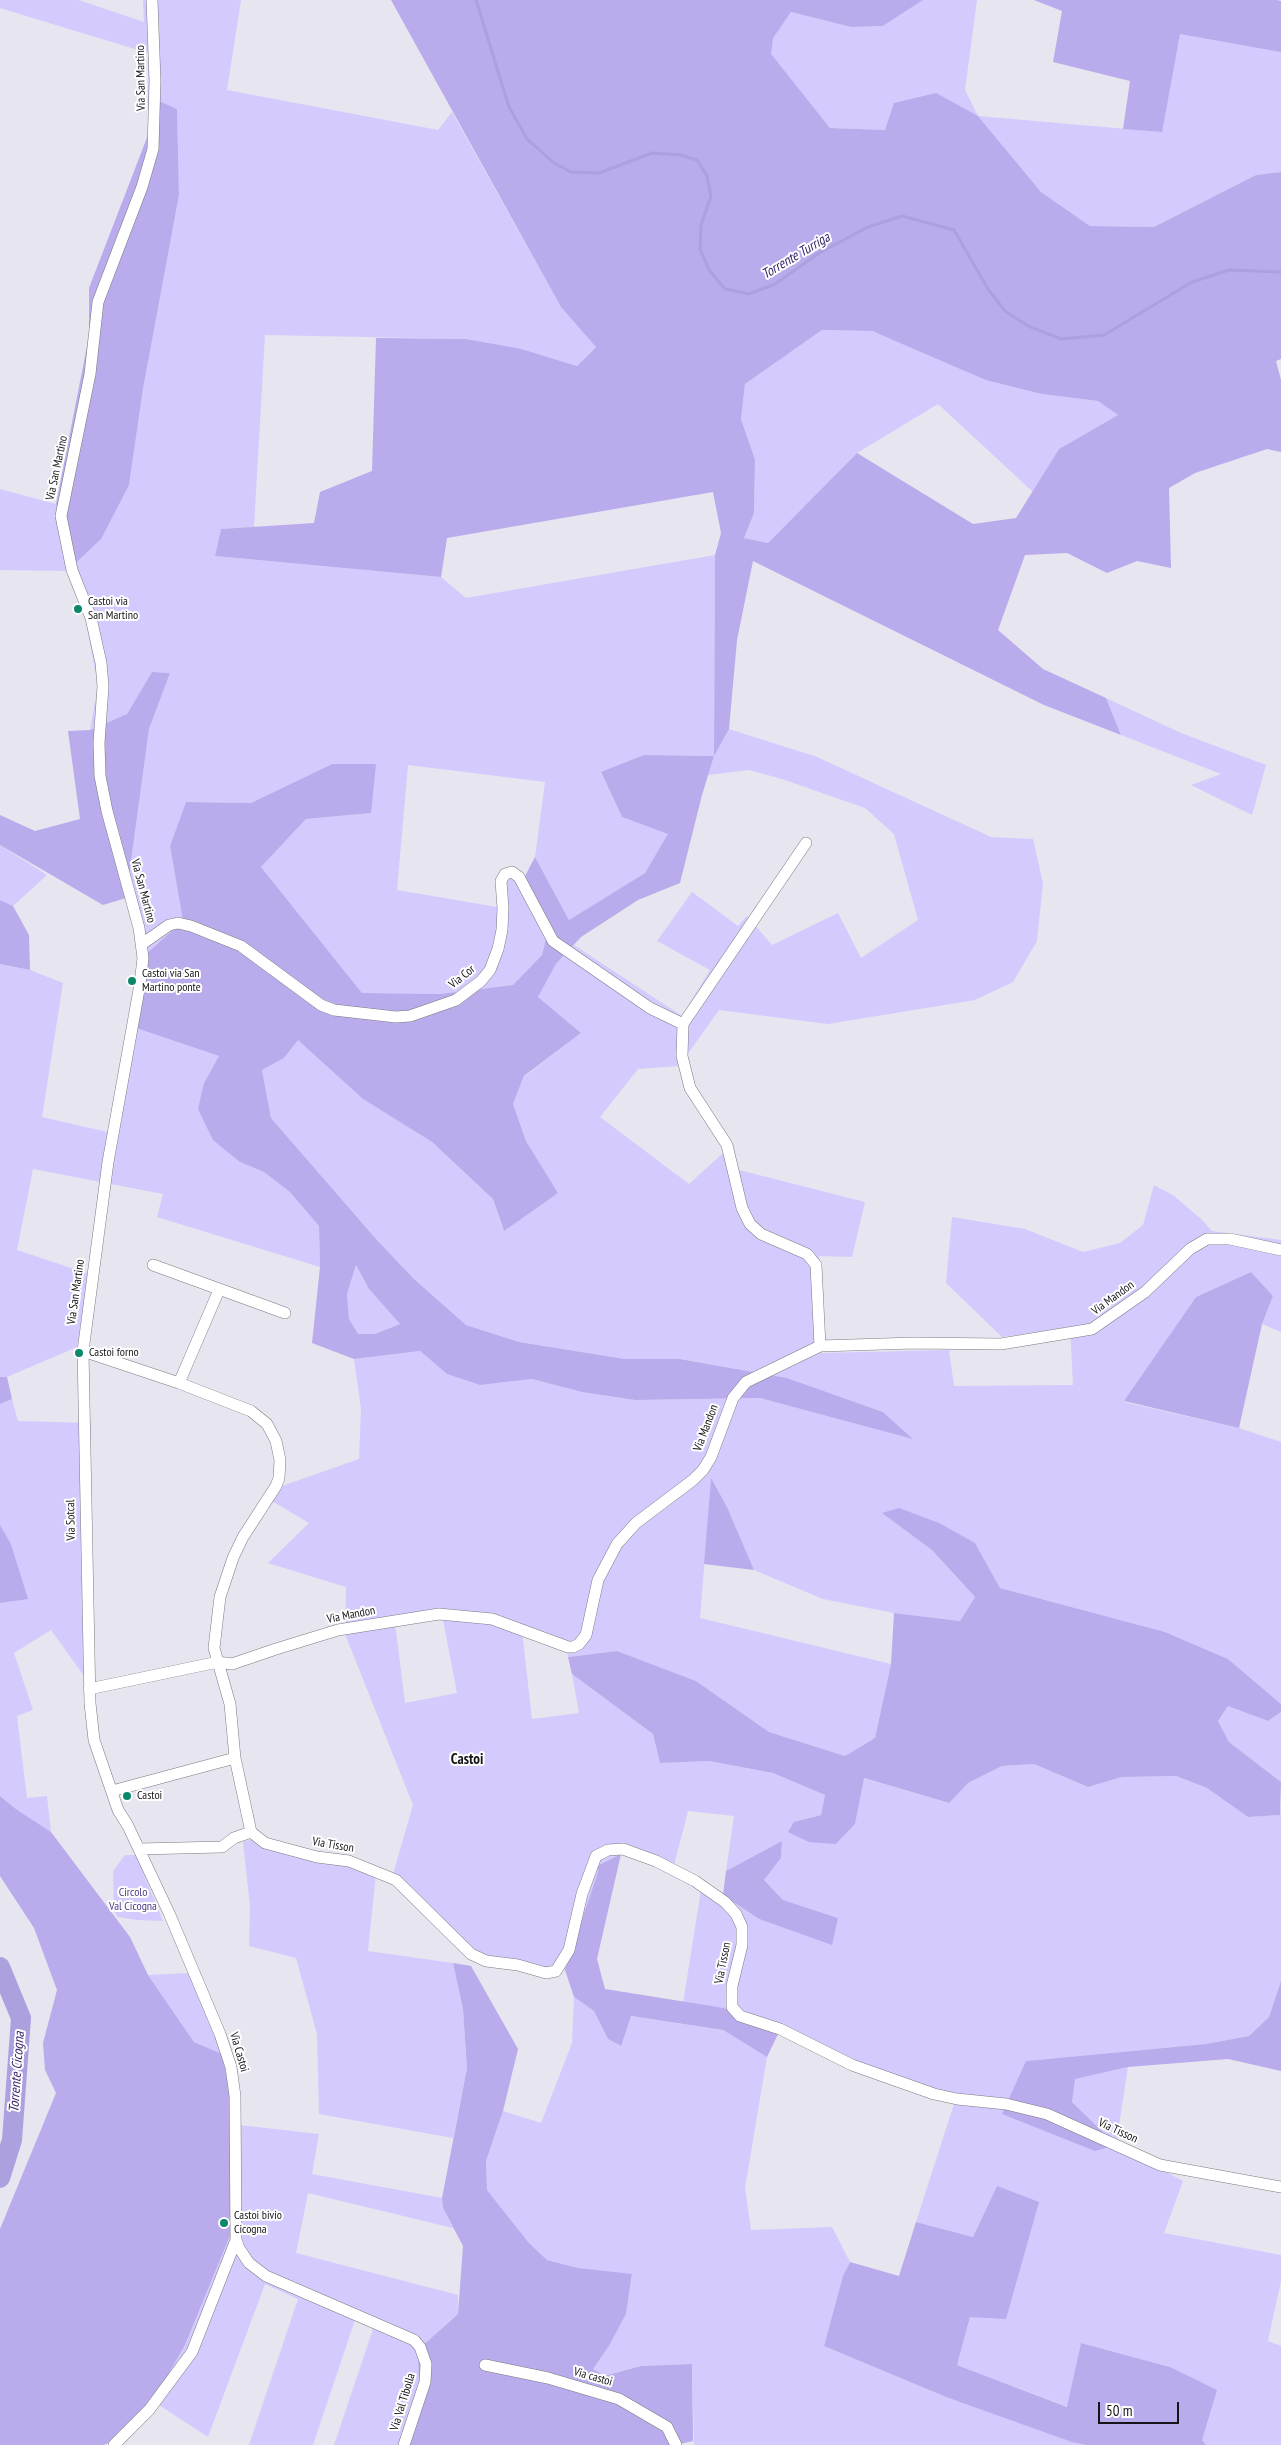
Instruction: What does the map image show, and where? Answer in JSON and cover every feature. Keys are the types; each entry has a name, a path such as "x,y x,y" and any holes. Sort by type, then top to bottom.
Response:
{"street":[{"name":"Via San Martino","path":"83,1350 108,1162 142,971 142,944 100,776 99,742 103,686 101,663 91,618 72,570 61,516 90,374 98,302 142,187 153,148 155,81 152,0"},
{"path":"806,843 682,1024 682,1056 687,1077 697,1100 727,1145 745,1215 750,1224 761,1234 807,1254 816,1265 820,1346"},
{"name":"Via Cor","path":"142,944 169,925 178,923 191,926 241,946 321,1005 334,1010 386,1017 410,1016 456,1000 481,982 490,970 502,930 503,908 500,881 505,874 512,872 519,877 553,941 650,1008 682,1024"},
{"name":"Via Mandon","path":"89,1689 218,1662 232,1664 276,1648 338,1630 439,1614 492,1619 568,1647 579,1644 589,1628 598,1580 617,1544 636,1523 693,1480 703,1470 738,1389 746,1382 780,1363 820,1346 914,1343 1001,1344 1083,1331 1100,1326 1145,1292 1190,1249 1208,1238 1230,1239 1281,1250"},
{"path":"153,1266 285,1314"},
{"path":"178,1383 219,1290"},
{"path":"83,1350 178,1383 256,1414 267,1424 280,1460 280,1470 276,1486 237,1548 220,1597 214,1648 230,1704 235,1758 251,1832 234,1838 222,1847 139,1849"},
{"name":"Via Sotcal","path":"83,1350 89,1689"},
{"name":"Via Castoi","path":"89,1689 94,1740 118,1810 139,1849 172,1922 220,2034 231,2066 235,2096 236,2240 249,2263 266,2276 414,2340"},
{"path":"112,1791 235,1758"},
{"name":"Via Tisson","path":"251,1832 265,1843 317,1857 349,1860 396,1880 471,1954 486,1961 546,1973 556,1971 569,1950 582,1894 596,1856 608,1850 623,1849 656,1861 695,1881 724,1902 736,1914 742,1927 742,1945 732,1986 732,2007 740,2016 780,2029 852,2065 934,2094 957,2099 1006,2104 1046,2114 1160,2164 1281,2187"},
{"path":"114,2445 149,2410 192,2352 236,2240"},
{"name":"Via Val Tibolla","path":"404,2445 426,2373 424,2356 414,2340"},
{"name":"Via castoi","path":"485,2365 548,2378 619,2399 667,2427 676,2445"}],"green space":[{"path":"0,0 79,0 144,22 143,0 241,0 227,90 438,130 452,112 561,307 596,346 577,366 521,350 466,339 265,335 254,527 221,529 215,556 441,577 466,598 715,555 714,755 729,729 817,757 991,837 1033,839 1043,883 1037,941 1013,982 975,1000 828,1024 719,1010 679,1066 638,1069 600,1117 689,1184 732,1145 739,1170 865,1202 852,1257 819,1256 822,1353 949,1350 954,1386 1073,1385 1070,1327 1002,1337 946,1283 952,1217 1025,1229 1083,1252 1120,1243 1143,1225 1154,1185 1174,1196 1212,1231 1281,1240 1281,1332 1262,1324 1273,1296 1251,1272 1196,1297 1124,1402 1239,1428 1281,1442 1281,1704 1228,1659 1165,1632 1000,1588 975,1543 900,1509 883,1513 932,1550 975,1597 960,1621 894,1613 823,1599 754,1570 727,1507 711,1479 700,1618 891,1664 875,1738 845,1756 769,1732 696,1681 617,1651 568,1657 567,1651 522,1631 532,1719 579,1713 572,1674 653,1734 660,1763 709,1761 773,1773 825,1795 821,1815 794,1822 836,1844 855,1824 863,1778 948,1803 968,1783 1002,1766 1034,1764 1088,1787 1122,1777 1176,1776 1207,1788 1248,1817 1280,1815 1281,1807 1281,1981 1269,2017 1249,2036 1206,2044 1026,2061 1116,2145 1183,2181 1164,2233 1281,2255 1281,2281 1268,2341 1281,2346 1281,2445 1206,2445 1202,2440 1170,2367 1081,2343 1068,2407 957,2365 970,2317 997,2186 973,2237 916,2222 954,2104 778,2034 724,2008 683,2003 701,1890 723,1895 759,1919 831,1944 838,1918 783,1900 764,1880 781,1858 782,1841 726,1871 734,1816 688,1811 672,1873 621,1854 597,1866 598,1872 565,1970 521,1969 468,1956 393,1874 413,1805 345,1634 346,1587 268,1563 309,1523 270,1500 279,1487 359,1459 361,1409 354,1359 420,1351 447,1374 480,1385 532,1379 582,1392 635,1400 760,1398 912,1438 883,1412 787,1378 681,1359 625,1359 519,1342 466,1325 414,1279 376,1239 271,1118 262,1070 284,1058 298,1039 363,1099 432,1142 493,1199 503,1230 558,1193 526,1141 513,1104 524,1077 581,1033 538,997 556,964 574,945 682,1016 710,970 657,941 692,892 738,926 747,916 772,945 838,913 861,958 918,920 894,834 865,808 782,779 749,770 708,775 714,756 644,755 601,773 622,817 669,834 645,873 569,920 535,857 545,782 408,765 397,890 503,908 500,885 512,872 546,939 542,955 513,985 440,994 362,993 261,867 306,819 371,813 332,764 251,803 186,802 170,846 183,921 146,954 126,898 149,729 170,673 152,672 127,714 90,730 98,685 85,618 67,571 0,570 0,489 56,504 67,570 129,485 143,389 179,195 177,109 148,96 148,53 0,8","holes":["441,1609 457,1693 405,1703 394,1615"]},
{"path":"923,0 977,0 965,90 978,116 885,130 830,128 770,54 772,38 791,12 851,27 883,26"},
{"path":"1180,33 1281,41 1281,172 1256,175 1154,227 1090,226 1041,192 978,116 1161,132"},
{"path":"822,330 871,331 923,352 1042,394 1098,401 1118,415 1059,449 1033,492 938,404 857,453 768,543 744,538 754,513 755,461 741,419 745,384"},
{"path":"1106,698 1181,733 1266,765 1252,815 1191,785 1221,774 1121,735"},
{"path":"0,845 47,875 13,906 0,900"},
{"path":"0,964 30,970 63,983 42,1117 116,1134 136,1028 219,1056 204,1083 240,1162 264,1172 290,1192 319,1226 320,1267 157,1217 163,1194 33,1169 17,1250 89,1274 77,1347 7,1377 0,1377"},
{"path":"356,1265 369,1289 400,1324 375,1334 358,1335 349,1319 347,1294"},
{"path":"12,1399 18,1421 91,1423 86,1591 87,1680 51,1630 14,1653 33,1710 17,1716 27,1798 47,1796 51,1832 0,1796 0,1603 27,1598 11,1544 0,1525 0,1404"},
{"path":"1228,1706 1268,1721 1281,1712 1281,1782 1229,1742 1218,1721"},
{"path":"260,1837 376,1874 368,1951 453,1963 463,2009 467,2068 453,2138 319,2114 317,2034 296,1958 249,1946 250,1906 243,1842"},
{"name":"Circolo Val Cicogna","path":"125,1855 136,1855 163,1921 118,1917 114,1911 113,1871"},
{"path":"188,1973 222,2054 194,2042 148,1975"},
{"path":"574,1997 594,2011 608,2039 620,2046 630,2016 723,2030 767,2057 745,2188 751,2230 832,2227 850,2262 843,2277 824,2346 946,2397 1087,2445 694,2445 692,2364 641,2366 603,2376 593,2369 609,2346 626,2314 632,2275 578,2268 547,2260 529,2243 487,2190 486,2161 503,2111 541,2123 572,2043"},
{"path":"1128,2067 1116,2145 1072,2102 1074,2079"},
{"path":"230,2124 319,2134 312,2174 442,2198 443,2208 453,2228 308,2193 296,2253 458,2295 458,2314 442,2328 398,2445 334,2445 373,2329 355,2320 313,2445 249,2445 298,2299 265,2284 208,2437 153,2401 185,2345 239,2214"}],"shaded area":[{"path":"391,0 923,0 883,26 851,27 791,12 773,38 771,54 830,128 885,130 894,103 936,93 978,116 1041,192 1090,226 1154,227 1256,175 1281,172 1281,359 1276,361 1281,380 1281,452 1267,449 1195,473 1169,488 1171,568 1137,561 1107,573 1067,553 1025,555 998,630 1043,669 1106,698 1121,735 1044,705 753,561 737,640 729,729 714,756 715,555 721,533 713,492 447,538 441,577 215,556 221,529 314,523 320,492 372,471 376,338 466,339 521,349 577,366 596,347 561,307","holes":["822,330 872,331 986,380 1042,394 1098,401 1118,415 1059,449 1016,518 973,524 857,453 768,543 744,538 754,513 755,460 741,419 745,384"]},
{"path":"1034,0 1277,0 1281,1 1281,52 1180,34 1162,132 1123,129 1130,81 1053,62 1062,11"},
{"path":"148,96 177,109 179,195 143,389 129,485 101,539 67,571 56,504 89,336 89,288 148,135"},
{"path":"152,672 170,673 149,729 126,898 103,905 0,845 0,815 35,831 80,819 68,731 90,730 127,714"},
{"path":"644,755 714,756 702,795 680,883 638,900 581,937 556,964 538,997 581,1033 524,1076 513,1104 526,1141 558,1193 504,1231 493,1199 432,1142 363,1099 298,1040 284,1058 262,1070 271,1118 376,1239 414,1279 466,1325 519,1342 625,1359 680,1359 787,1378 883,1412 913,1439 760,1398 635,1400 582,1392 532,1379 480,1385 447,1374 420,1351 354,1359 312,1343 320,1267 319,1226 290,1192 264,1172 240,1162 213,1140 198,1109 204,1083 219,1056 136,1028 146,954 183,921 170,846 186,802 251,803 332,764 376,764 371,813 306,819 261,867 362,993 440,994 513,985 542,955 546,939 522,882 535,857 569,920 645,873 668,834 622,817 601,772","holes":["356,1265 369,1289 400,1324 375,1334 358,1334 349,1319 347,1294"]},
{"path":"0,900 13,906 29,935 30,970 0,964"},
{"path":"1251,1272 1273,1296 1262,1324 1239,1428 1124,1401 1196,1297"},
{"path":"0,1377 7,1377 12,1399 0,1404"},
{"path":"711,1478 727,1507 754,1570 704,1564"},
{"path":"899,1508 939,1523 975,1543 1000,1588 1165,1632 1228,1659 1281,1704 1281,1712 1268,1721 1228,1706 1218,1721 1229,1742 1281,1782 1280,1815 1248,1817 1207,1788 1176,1776 1122,1777 1088,1787 1034,1764 1002,1766 968,1783 949,1803 864,1778 855,1824 836,1844 809,1842 788,1832 794,1822 821,1815 825,1795 773,1773 709,1761 660,1763 653,1734 572,1674 568,1657 617,1651 696,1681 769,1732 845,1756 875,1738 891,1664 894,1613 960,1621 975,1597 932,1550 882,1513"},
{"path":"0,1525 11,1544 28,1599 0,1603"},
{"path":"0,1796 51,1832 130,1937 148,1975 194,2042 222,2054 231,2099 239,2214 185,2345 153,2401 104,2445 0,2445 0,2229 56,2093 45,2070 43,2043 57,1990 34,1928 0,1876"},
{"path":"782,1841 781,1858 764,1880 783,1900 838,1918 832,1945 759,1919 723,1895 726,1871"},
{"path":"621,1854 597,1959 605,1989 724,2008 778,2034 767,2057 723,2030 631,2016 621,2046 608,2039 594,2011 574,1997 565,1970 598,1872 597,1866"},
{"path":"453,1963 471,1966 518,2049 503,2111 486,2161 487,2190 529,2243 547,2260 578,2268 632,2274 626,2314 609,2346 593,2369 604,2376 641,2366 692,2364 693,2441 675,2445 398,2445 419,2387 418,2350 458,2314 463,2246 443,2208 442,2198 467,2068 463,2009"},
{"path":"1281,1981 1281,2071 1228,2059 1128,2067 1075,2079 1072,2102 1116,2145 1095,2151 1002,2114 1026,2061 1206,2044 1249,2036 1269,2017"},
{"path":"997,2186 1039,2202 1006,2319 970,2317 957,2365 1067,2407 1081,2343 1170,2367 1217,2390 1202,2440 1206,2445 1087,2445 1072,2442 946,2397 824,2346 843,2276 850,2262 899,2276 916,2222 973,2237"}],"waterway":[{"name":"Torrente Turriga","path":"476,0 509,107 527,139 554,163 571,172 599,173 652,153 680,155 697,160 707,176 711,196 701,225 700,249 709,270 725,289 749,294 775,284 819,253 868,227 902,216 954,230 988,289 1005,311 1028,326 1061,339 1104,335 1192,282 1229,270 1281,272"},
{"name":"Torrente Cicogna","path":"0,1967 21,2018 12,2140 0,2178"}],"place":[{"name":"Castoi via San Martino","path":"78,609"},
{"name":"Castoi via San Martino ponte","path":"132,981"},
{"name":"Castoi forno","path":"79,1353"},
{"name":"Castoi","path":"127,1796"},
{"name":"Castoi bivio Cicogna","path":"224,2223"}],"district":[{"name":"Castoi","path":"467,1760"}]}
